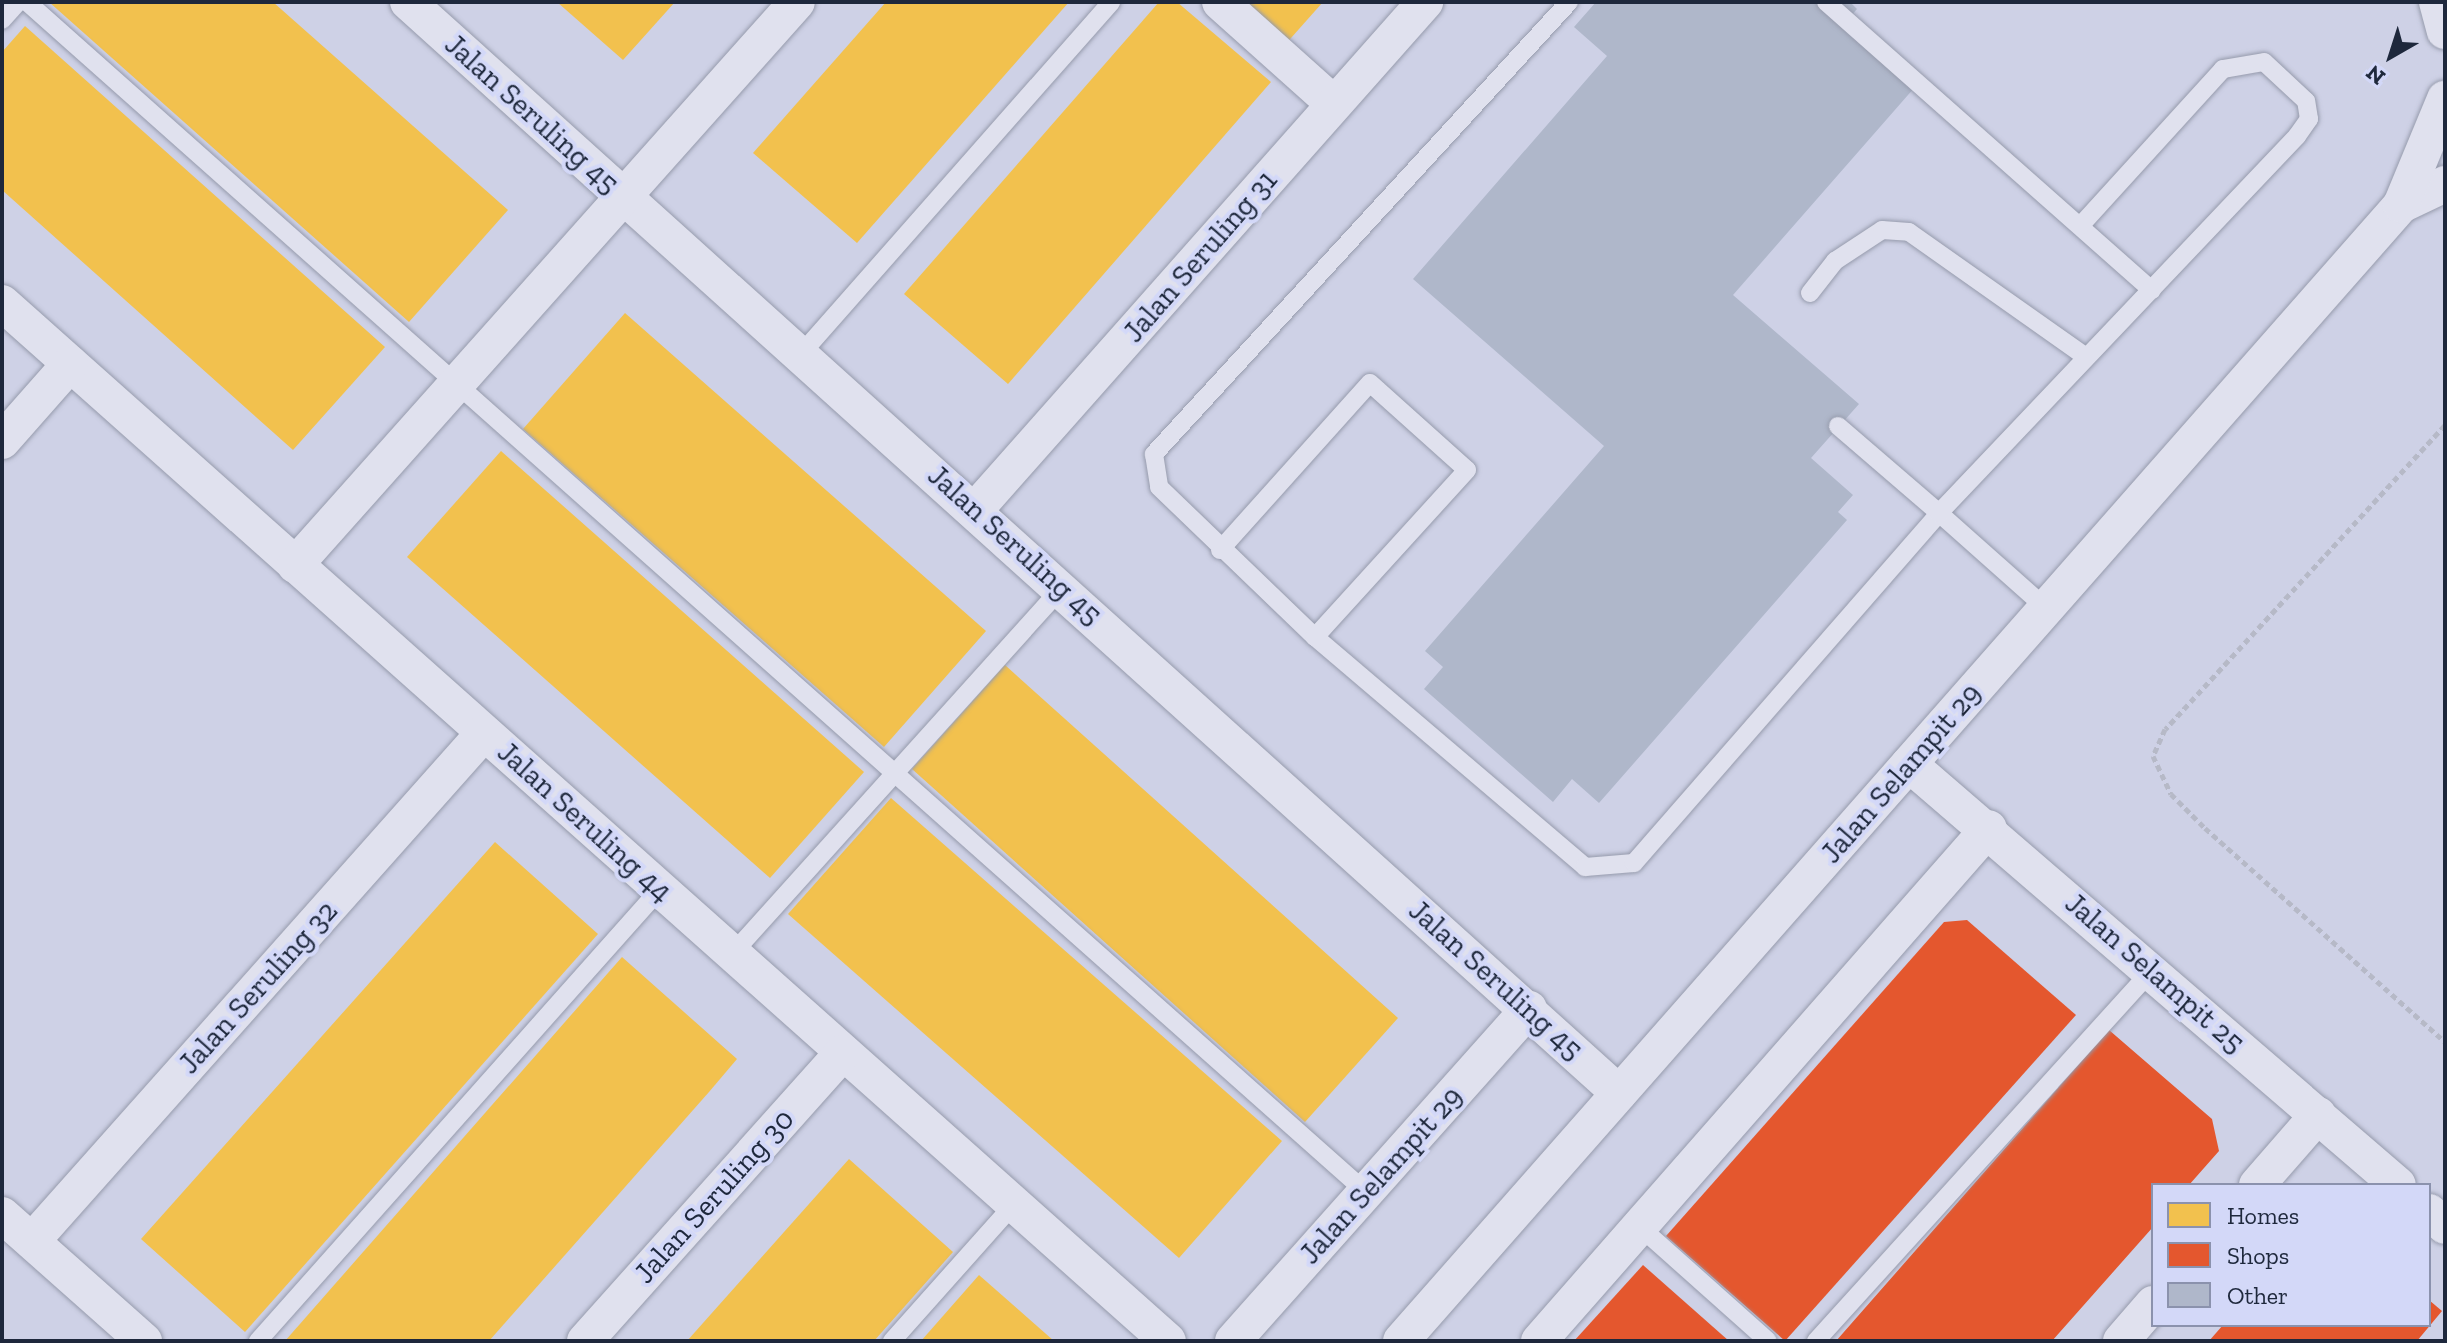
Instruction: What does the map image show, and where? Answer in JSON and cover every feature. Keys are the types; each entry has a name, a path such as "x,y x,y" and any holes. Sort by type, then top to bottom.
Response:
{"street":[{"name":"Jalan Seruling 45","path":"408,2 1062,587 1619,1093"},
{"path":"295,565 797,2"},
{"path":"1220,2 1334,104"},
{"name":"Jalan Seruling 31","path":"975,510 1425,2"},
{"path":"2437,2 2445,31"},
{"name":"Jalan Selampit 29","path":"1401,1341 2401,205 2445,99"},
{"name":"Jalan Selampit 29","path":"2401,205 2445,184"},
{"name":"Jalan Seruling 44","path":"2,303 1168,1341"},
{"path":"2,441 70,364"},
{"name":"Jalan Seruling 32","path":"32,1241 484,733"},
{"name":"Jalan Selampit 25","path":"1909,764 1989,828 2396,1183"},
{"path":"1539,1341 1989,828"},
{"name":"Jalan Selampit 29","path":"1233,1341 1529,1009"},
{"name":"Jalan Seruling 30","path":"585,1341 843,1052"},
{"path":"2259,1183 2318,1115"},
{"path":"2,1215 144,1341"},
{"path":"2121,1341 2151,1306"}],"lane":[{"path":"2,20 18,2"},
{"path":"27,2 1366,1192"},
{"path":"801,354 1111,2"},
{"path":"1569,2 1154,454 1159,487 1220,550 1315,637 1585,867 1634,863 1939,513 2152,290 2309,119 2306,101 2264,62 2223,69 2080,226"},
{"path":"1826,2 2152,290"},
{"path":"1810,293 1835,261 1882,230 1909,232 2086,357"},
{"path":"1220,550 1370,383 1467,470 1315,637"},
{"path":"1838,426 2046,608"},
{"path":"733,953 1062,587"},
{"path":"258,1341 660,889"},
{"path":"1816,1341 2152,970"},
{"path":"892,1341 1014,1204"},
{"path":"1640,1227 1768,1341"}],"path":[{"path":"2445,425 2165,729 2153,756 2171,794 2205,828 2445,1042"}],"building: Homes":[{"path":"49,2 273,2 508,210 409,322"},
{"path":"557,2 675,2 623,60"},
{"path":"886,2 1069,2 857,243 753,153"},
{"path":"1159,2 1177,2 1271,82 1008,384 904,294"},
{"path":"1233,2 1323,2 1283,47"},
{"path":"25,26 385,347 293,450 2,190 2,52"},
{"path":"625,313 986,631 884,747 523,429"},
{"path":"501,451 864,772 770,878 407,557"},
{"path":"1005,665 1398,1018 1305,1122 912,769"},
{"path":"891,798 1282,1141 1179,1258 788,914"},
{"path":"495,842 598,934 245,1332 141,1239"},
{"path":"622,957 737,1059 709,1092 489,1341 285,1341"},
{"path":"849,1159 953,1252 874,1341 687,1341"},
{"path":"979,1275 1054,1341 921,1341"}],"building: Shops":[{"path":"1967,920 2076,1015 1785,1341 1666,1236 1944,922"},
{"path":"2109,1030 2212,1119 2219,1151 2191,1183 2151,1183 2151,1229 2052,1341 1836,1341"},
{"path":"1643,1265 1729,1341 1574,1341"},
{"path":"2431,1302 2442,1311 2431,1324"},
{"path":"2221,1327 2429,1327 2417,1341 2209,1341"}],"building: Other":[{"path":"1596,2 1850,2 1857,9 1844,24 1915,87 1733,295 1859,404 1811,458 1853,495 1838,512 1847,520 1599,803 1572,779 1553,802 1424,689 1443,667 1425,651 1604,446 1413,279 1607,56 1574,27"}]}
